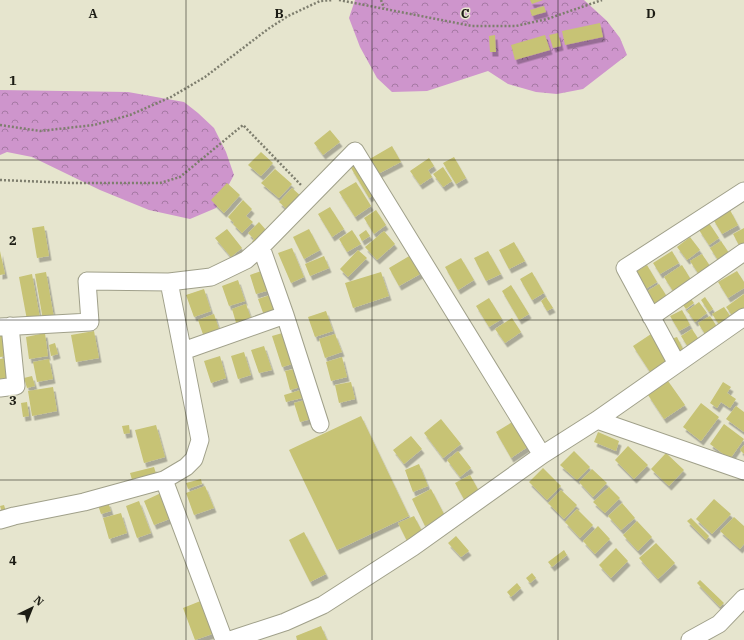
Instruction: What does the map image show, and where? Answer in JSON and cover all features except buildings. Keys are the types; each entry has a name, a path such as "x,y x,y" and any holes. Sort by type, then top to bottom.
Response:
{"street":[{"path":"0,388 16,386 5,327 90,322 88,281 169,282 212,277 246,260 312,196 355,151 542,455"},
{"path":"677,364 625,268 744,191"},
{"path":"261,247 285,315 320,424"},
{"path":"652,317 744,252"},
{"path":"0,520 84,502 164,480 186,467 194,459 200,440 169,282"},
{"path":"183,351 285,315"},
{"path":"230,640 285,622 323,605 413,547 542,455 597,420 744,317"},
{"path":"597,420 744,471"},
{"path":"164,480 224,640"},
{"path":"690,640 719,624 744,598"}],"path":[{"path":"0,126 40,131 94,125 130,114 171,97 205,77 268,29 288,16 320,1 333,0"},
{"path":"339,0 472,26 516,26 547,19 602,0"},
{"path":"381,0 384,9"},
{"path":"0,180 72,183 160,183 180,177 243,125 312,196"}],"green space":[{"path":"355,0 584,0 607,21 620,38 627,55 583,89 557,94 536,92 508,84 488,71 427,91 392,92 377,78 360,47 349,18"},
{"path":"0,90 128,92 184,102 214,128 226,152 234,175 216,208 190,219 149,210 100,190 32,157 7,152 0,155"}]}
